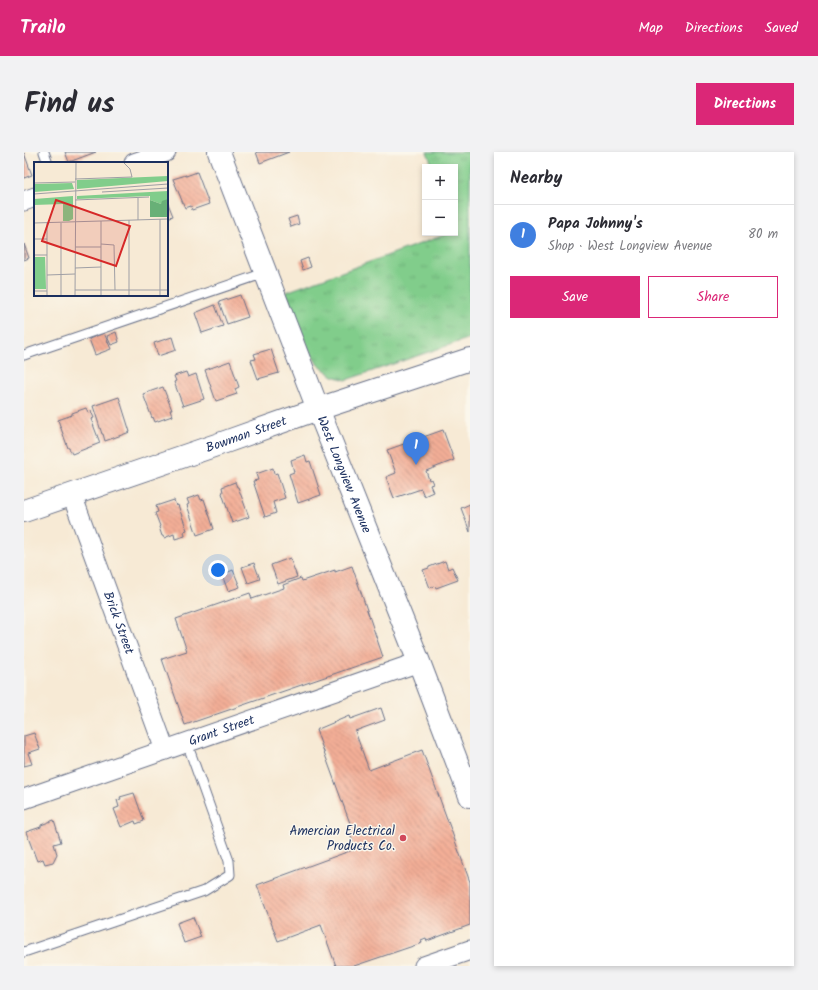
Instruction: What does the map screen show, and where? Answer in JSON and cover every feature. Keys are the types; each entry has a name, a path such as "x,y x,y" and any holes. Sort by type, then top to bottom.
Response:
{"street":[{"path":"137,162 166,152"},
{"name":"West Longview Avenue","path":"219,152 470,796"},
{"path":"24,201 34,197"},
{"name":"Bowman Street","path":"24,512 318,408 470,359"},
{"name":"Brick Street","path":"72,495 165,750"},
{"name":"Grant Street","path":"24,799 419,662"},
{"path":"424,966 470,950"}],"lane":[{"path":"44,152 48,162"},
{"path":"24,355 265,273"},
{"path":"24,952 204,891 230,875 229,862 187,743"}],"green space":[{"path":"427,152 470,152 470,338 346,380 333,376 318,365 308,349 286,292 442,236 458,236 458,164 432,164"}],"building":[{"path":"65,152 96,152 69,162"},
{"path":"256,152 289,152 260,163"},
{"path":"24,153 32,175 24,178"},
{"path":"197,172 209,204 192,210 191,206 185,208 173,179"},
{"path":"168,204 173,216 168,218"},
{"path":"297,216 299,224 291,227 288,219"},
{"path":"24,244 29,258 24,260"},
{"path":"308,258 311,267 303,270 300,261"},
{"path":"240,295 248,317 227,324 219,302"},
{"path":"215,305 223,326 202,333 195,313"},
{"path":"116,332 119,342 111,345 107,336"},
{"path":"104,333 111,349 95,355 89,339"},
{"path":"172,337 176,350 158,356 154,343"},
{"path":"271,349 279,373 258,379 251,360 256,359 254,354"},
{"path":"230,361 239,387 235,389 237,394 216,401 205,370"},
{"path":"186,372 188,377 196,374 204,399 183,406 174,382 176,381 174,376"},
{"path":"163,387 172,410 170,410 172,416 155,422 143,394"},
{"path":"119,397 130,432 105,441 93,406"},
{"path":"86,408 88,412 91,411 94,418 91,419 100,443 72,454 68,448 58,420"},
{"path":"443,430 454,460 426,471 429,480 431,479 433,484 430,485 433,492 424,496 421,489 394,498 386,477 396,473 387,450"},
{"path":"305,455 307,462 310,461 321,495 298,503 289,474 294,472 291,460"},
{"path":"273,468 274,474 277,473 285,498 273,502 276,513 265,517 253,481 258,480 256,474"},
{"path":"235,482 249,517 232,523 222,493 222,487"},
{"path":"199,495 201,500 204,499 214,529 197,535 187,505 189,504 187,499"},
{"path":"174,500 176,506 178,505 187,530 184,531 185,536 175,539 174,534 164,538 162,536 155,513 158,512 156,506"},
{"path":"470,504 470,532 461,508"},
{"path":"290,558 297,577 278,584 271,565"},
{"path":"445,561 448,569 452,567 458,580 436,588 435,586 430,588 423,570"},
{"path":"254,563 260,579 248,583 242,567"},
{"path":"352,566 383,657 185,725 162,659 187,651 176,619 250,593 252,599 284,588 283,585 301,578 302,581"},
{"path":"233,570 240,587 228,591 222,575"},
{"name":"Amercian Electrical Products Co.","path":"381,708 385,720 355,731 369,770 422,750 470,882 470,925 427,941 426,938 421,940 422,943 354,966 336,966 321,925 278,941 257,885 355,849 348,828 351,826 316,730 349,716 350,719"},
{"path":"34,733 40,749 28,753 32,764 24,766 24,736"},
{"path":"134,793 144,821 136,824 135,821 121,827 114,809 119,807 117,800 121,799 120,797"},
{"path":"54,820 61,842 54,844 57,854 53,862 45,864 43,859 37,861 26,832 41,827 41,825"},
{"path":"193,917 201,937 184,943 177,923"}],"place":[{"name":"Papa Johnny's","path":"416,465"},
{"name":"Amercian Electrical Products Co.","path":"403,838"}]}
